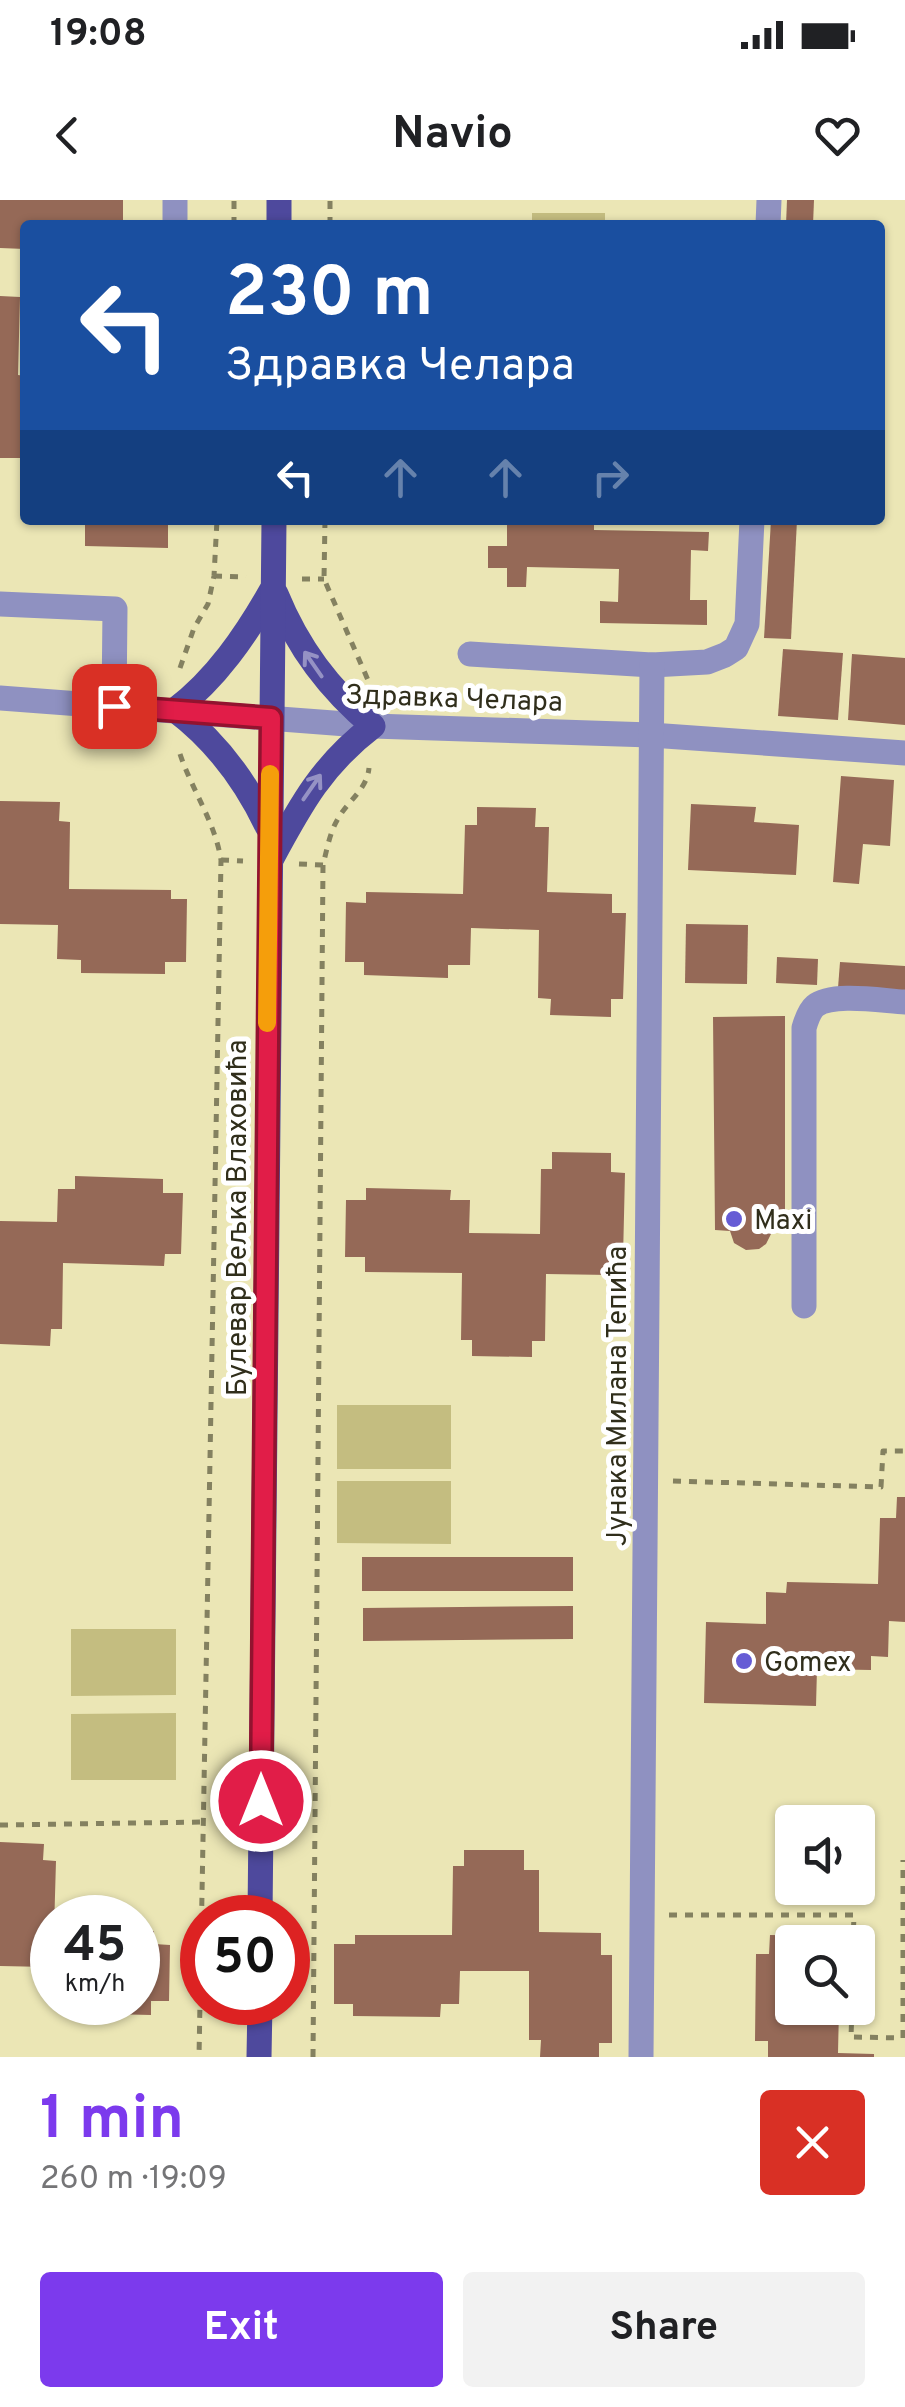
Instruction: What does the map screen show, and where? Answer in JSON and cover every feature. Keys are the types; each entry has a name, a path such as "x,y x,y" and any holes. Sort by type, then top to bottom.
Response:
{"main road":[{"name":"Булевар Вељка Влаховића","path":"260,1895 274,525"},
{"path":"270,831 239,774 196,726 175,710 192,697 232,651 274,587"},
{"path":"269,863 304,798 328,764 373,726 341,700 319,674 293,631 274,587"},
{"path":"259,2057 260,2025"}],"street":[{"path":"470,654 652,664 708,662 736,648 747,624 752,525"},
{"path":"0,604 115,608 114,706"},
{"name":"Јунака Милана Тепића","path":"641,2057 652,664"},
{"name":"Здравка Челара","path":"0,698 373,726 651,735 905,753"},
{"path":"804,1306 804,1028 815,1006 841,998 905,1002"}],"path":[{"path":"199,2057 221,860 218,838 180,753 175,710 179,670 194,628 208,604 218,525"},
{"path":"313,2057 323,864 339,816 356,798 368,776 373,726 371,682 324,579 325,525"},
{"path":"645,1480 882,1487 883,1450 905,1451"},
{"path":"0,1824 204,1822"},
{"path":"852,2025 852,2037 904,2038 904,1860"},
{"path":"642,1914 854,1915 854,1925"}],"shaded area":[{"path":"532,213 605,213 605,220 532,220"},
{"path":"337,1405 451,1405 451,1469 337,1469"},
{"path":"337,1481 451,1481 451,1544 337,1543"},
{"path":"71,1629 176,1629 176,1695 71,1696"},
{"path":"176,1713 176,1780 71,1780 71,1714"}],"building":[{"path":"0,200 123,200 123,220 20,220 20,249 0,248"},
{"path":"787,200 814,200 813,220 786,220"},
{"path":"0,296 20,297 20,458 0,458"},
{"path":"85,525 168,525 168,548 85,546"},
{"path":"507,525 594,525 594,530 709,532 708,551 691,550 690,600 707,600 707,625 600,623 600,601 618,602 619,569 527,567 526,587 507,587 507,568 488,568 488,546 507,546"},
{"path":"771,525 797,525 791,639 764,638"},
{"path":"783,649 843,653 838,720 778,716"},
{"path":"852,654 905,658 905,725 848,720"},
{"path":"841,776 894,780 890,846 863,844 859,884 833,882"},
{"path":"0,801 60,802 59,821 70,822 69,889 171,890 171,899 187,899 186,962 165,962 165,974 81,973 81,960 57,959 58,925 0,924"},
{"path":"691,804 756,807 754,822 799,825 796,875 688,870"},
{"path":"477,807 536,808 535,827 549,827 547,892 612,894 612,913 626,913 623,999 611,999 611,1017 550,1015 551,999 538,998 539,930 471,928 470,965 448,965 448,978 364,975 364,962 345,962 346,902 366,903 366,892 463,894 465,825 477,825"},
{"path":"686,924 748,925 747,984 685,983"},
{"path":"777,957 818,959 817,985 776,983"},
{"path":"840,962 905,966 905,992 838,988"},
{"path":"785,1016 785,1232 772,1232 759,1249 746,1250 734,1243 730,1231 715,1230 713,1017"},
{"path":"552,1152 611,1153 611,1172 625,1173 623,1258 611,1258 610,1275 546,1274 545,1341 532,1341 532,1357 472,1356 472,1340 461,1340 462,1273 365,1272 365,1257 345,1257 346,1200 366,1200 366,1188 451,1190 450,1200 470,1200 469,1233 540,1234 541,1169 552,1169"},
{"path":"75,1176 163,1179 163,1193 183,1193 181,1254 165,1254 164,1266 63,1263 62,1329 51,1329 50,1346 0,1344 0,1221 57,1222 58,1189 75,1189"},
{"path":"897,1497 905,1497 905,1622 889,1621 888,1657 871,1656 871,1670 817,1669 816,1706 704,1703 706,1622 766,1624 766,1592 786,1593 787,1582 878,1584 880,1518 896,1518"},
{"path":"362,1557 573,1557 573,1591 362,1591"},
{"path":"573,1606 573,1639 363,1641 363,1608"},
{"path":"0,1842 44,1844 43,1860 56,1861 55,1895 30,1895 30,1967 0,1966"},
{"path":"464,1850 524,1850 524,1870 539,1870 539,1932 601,1933 601,1955 612,1955 612,2043 599,2043 599,2057 540,2057 541,2040 529,2040 529,1971 460,1971 459,2004 441,2004 440,2017 353,2016 353,2004 334,2004 334,1944 355,1944 355,1935 452,1935 453,1866 464,1866"},
{"path":"770,1935 775,1935 775,2025 839,2025 838,2053 874,2057 768,2057 768,2041 755,2041 756,1954 769,1954"},
{"path":"160,1944 170,1945 169,2001 160,2001"}],"slow traffic":[{"path":"267,1023 270,774"}],"place":[{"name":"Maxi","path":"734,1219"},
{"name":"Gomex","path":"744,1661"}],"route":[{"path":"114,706 271,718 261,1801"}]}
